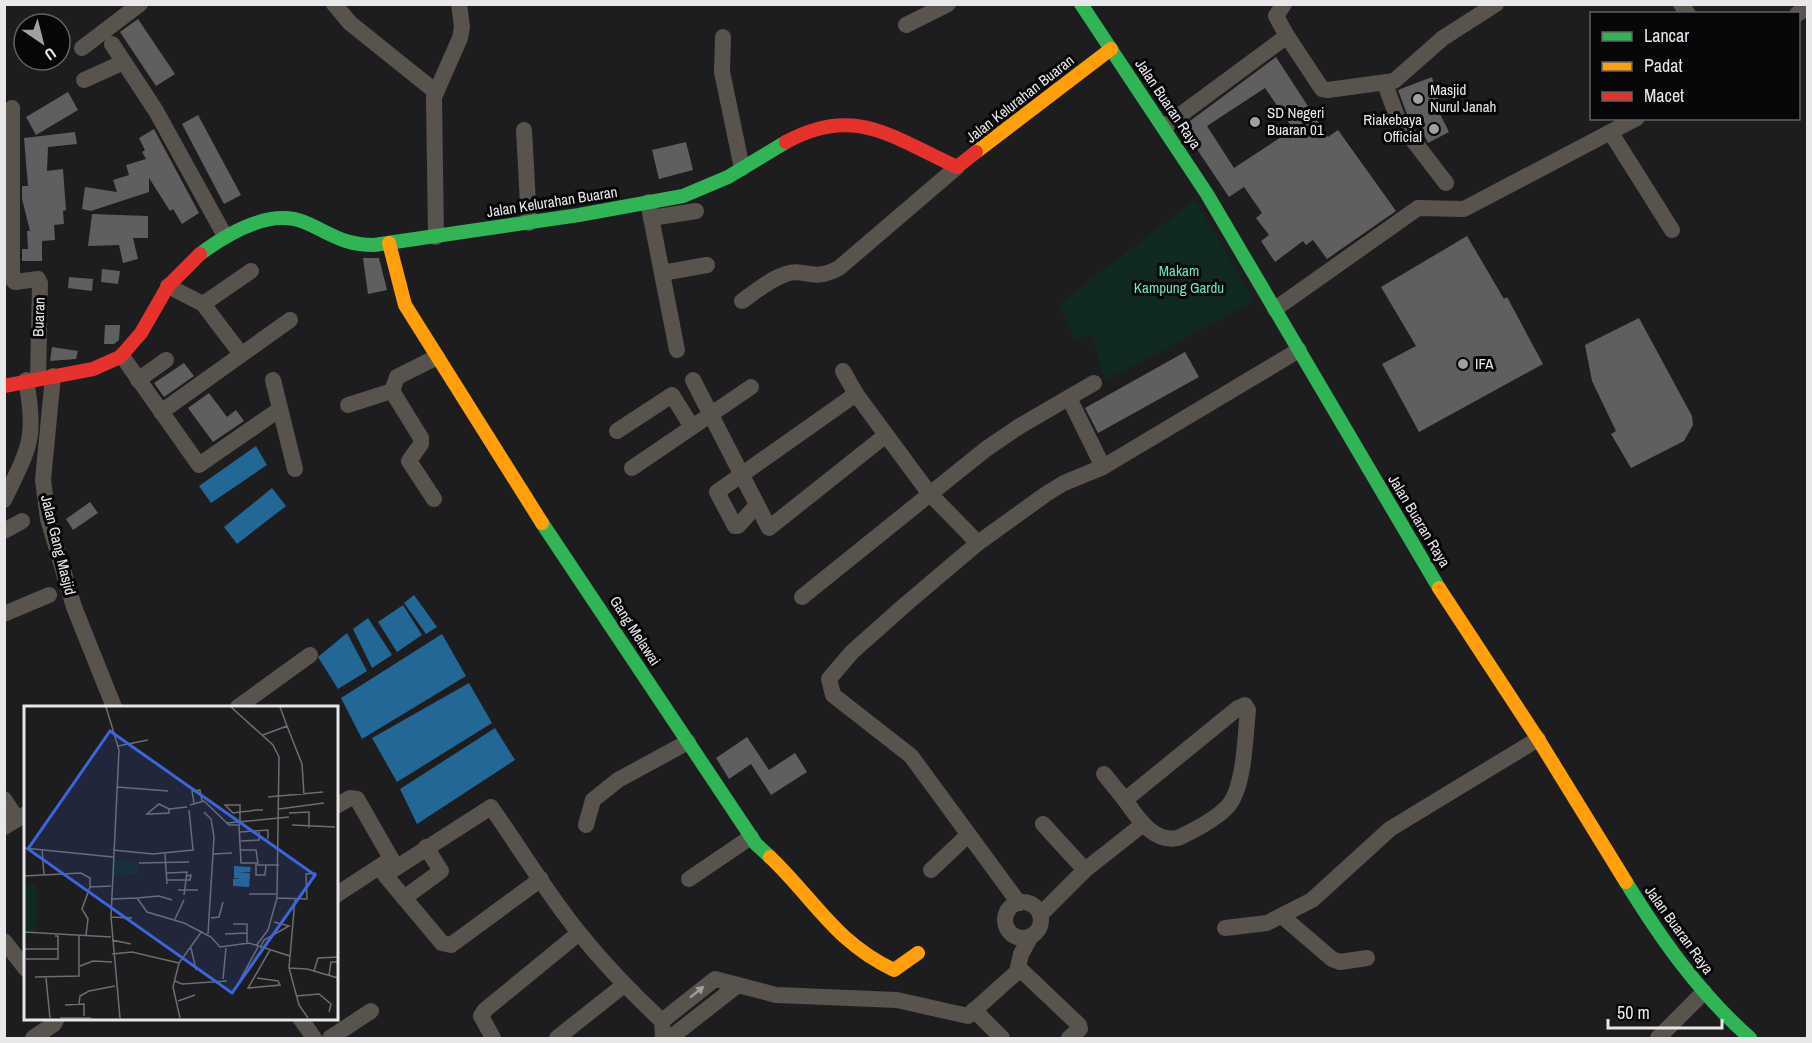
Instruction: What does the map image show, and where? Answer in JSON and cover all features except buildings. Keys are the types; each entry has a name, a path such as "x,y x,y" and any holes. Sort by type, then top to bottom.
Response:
{"street":[{"path":"82,48 140,4"},
{"path":"334,4 350,23 436,92"},
{"path":"436,237 434,160 436,92 460,38 462,27 459,4"},
{"path":"906,25 948,4"},
{"name":"Jalan Buaran Raya","path":"1081,4 1164,127 1275,309 1455,615 1538,739 1643,910 1704,992 1750,1038"},
{"path":"1284,4 1276,16 1322,89 1385,84 1403,76 1443,39 1496,4"},
{"path":"1164,127 1287,36"},
{"path":"723,37 722,72 742,168"},
{"path":"112,44 156,111 225,237"},
{"name":"Jalan Kelurahan Buaran","path":"4,386 99,369 122,356 134,344 168,286 185,266 225,237 265,220 290,216 358,246 529,223 649,210 700,191 790,139 814,129 855,123 957,167 1111,49"},
{"path":"84,80 124,62"},
{"path":"1385,84 1399,122 1446,183"},
{"name":"Buaran","path":"12,108 12,279 15,282 38,279 40,284 39,378"},
{"path":"1275,309 1419,208 1464,209 1634,120"},
{"path":"524,130 529,223"},
{"path":"1611,133 1672,230"},
{"path":"742,301 786,273 816,277 839,268 957,167"},
{"path":"677,350 649,210 696,211"},
{"name":"Gang Melawai","path":"389,243 400,295 437,357 751,837 789,877 829,926 850,943 894,970 918,954"},
{"path":"662,273 707,265"},
{"path":"203,304 251,271"},
{"path":"168,286 203,304 241,354"},
{"path":"161,412 290,320"},
{"path":"1040,915 1032,905 1018,903 967,836 911,756 832,695 829,679 852,652 978,543 1064,483 1103,467 1299,350"},
{"path":"122,356 199,465 280,409"},
{"path":"348,405 368,401 392,391 397,378 437,357"},
{"path":"138,380 166,360"},
{"path":"843,371 856,394 929,494 978,543"},
{"path":"4,500 32,435 32,411 39,378"},
{"name":"Jalan Gang Masjid","path":"39,378 43,480 48,519 74,607 114,706"},
{"path":"273,380 295,469"},
{"path":"693,380 766,525 773,527 886,435"},
{"path":"802,597 986,449 1094,384"},
{"path":"632,468 751,387"},
{"path":"392,391 421,438 421,444 409,461 434,499"},
{"path":"756,506 738,526 735,526 717,493 856,394"},
{"path":"617,431 672,395 692,428"},
{"path":"1069,398 1103,467"},
{"path":"4,531 22,521"},
{"path":"4,614 49,594"},
{"path":"239,706 310,655"},
{"path":"1104,774 1142,825 1174,839 1221,813 1235,795 1244,748 1247,707 1238,708 1223,723 1125,800"},
{"path":"1223,723 1244,748"},
{"path":"1225,928 1268,923 1283,916 1319,894 1390,829 1538,739"},
{"path":"586,825 593,800 618,780 688,742"},
{"path":"338,805 350,798 357,799 394,863"},
{"path":"4,800 16,820"},
{"path":"338,894 426,847 491,807 579,933 624,985 662,1021 663,1038"},
{"path":"1043,824 1085,870"},
{"path":"662,1021 712,980 718,979 794,997 897,1000 968,1016 1017,972 1021,954 1039,927 1040,915 1085,870 1142,825"},
{"path":"931,870 967,836"},
{"path":"689,879 751,837"},
{"path":"404,898 441,871 426,847"},
{"path":"394,863 387,872 386,878 442,943 451,945 541,879"},
{"path":"1018,903 1006,913 1005,925 1013,935 1025,938 1031,936"},
{"path":"1283,916 1332,959 1340,962 1367,958"},
{"path":"493,1038 481,1016 485,1010 579,933"},
{"path":"4,941 24,966"},
{"path":"1018,967 1079,1025 1080,1029 1069,1038"},
{"path":"557,1038 624,985"},
{"path":"670,1038 738,985"},
{"path":"1658,1038 1704,992"},
{"path":"974,1010 1002,1038"},
{"path":"330,1038 371,1011"},
{"path":"33,1038 54,1024 56,1019"},
{"path":"301,1019 314,1038"}],"green space":[{"name":"Makam Kampung Gardu","path":"1195,200 1254,301 1105,381 1091,334 1076,340 1059,304"}],"water":[{"path":"256,446 267,465 211,503 199,486"},
{"path":"272,488 286,506 237,544 224,527"},
{"path":"414,595 437,627 426,634 404,603"},
{"path":"403,605 422,635 397,652 378,622"},
{"path":"368,618 392,655 372,668 353,629"},
{"path":"347,633 367,671 338,689 318,657"},
{"path":"442,634 466,676 362,739 341,698"},
{"path":"469,683 492,723 397,782 372,738"},
{"path":"495,728 515,760 417,824 400,789"}],"traffic: fast":[{"path":"1081,4 1207,194 1439,588"},
{"path":"200,254 236,231 277,218 304,222 345,241 374,245 579,215 683,196 728,177 786,142"},
{"path":"542,523 756,844 770,857"},
{"path":"1626,882 1682,964 1714,1003 1750,1038"}],"traffic: slow":[{"path":"976,152 1111,49"},
{"path":"389,243 405,305 542,523"},
{"path":"1439,588 1538,739 1626,882"},
{"path":"770,857 841,933 874,959 894,970 918,953"}],"traffic: jam":[{"path":"786,142 811,131 833,126 854,126 873,129 893,136 957,167 976,152"},
{"path":"4,386 93,369 120,357 141,333 168,286 200,254"}],"place":[{"name":"Masjid Nurul Janah","path":"1418,99"},
{"name":"SD Negeri Buaran 01","path":"1255,122"},
{"name":"Riakebaya Official","path":"1434,129"},
{"name":"IFA","path":"1463,364"}]}
